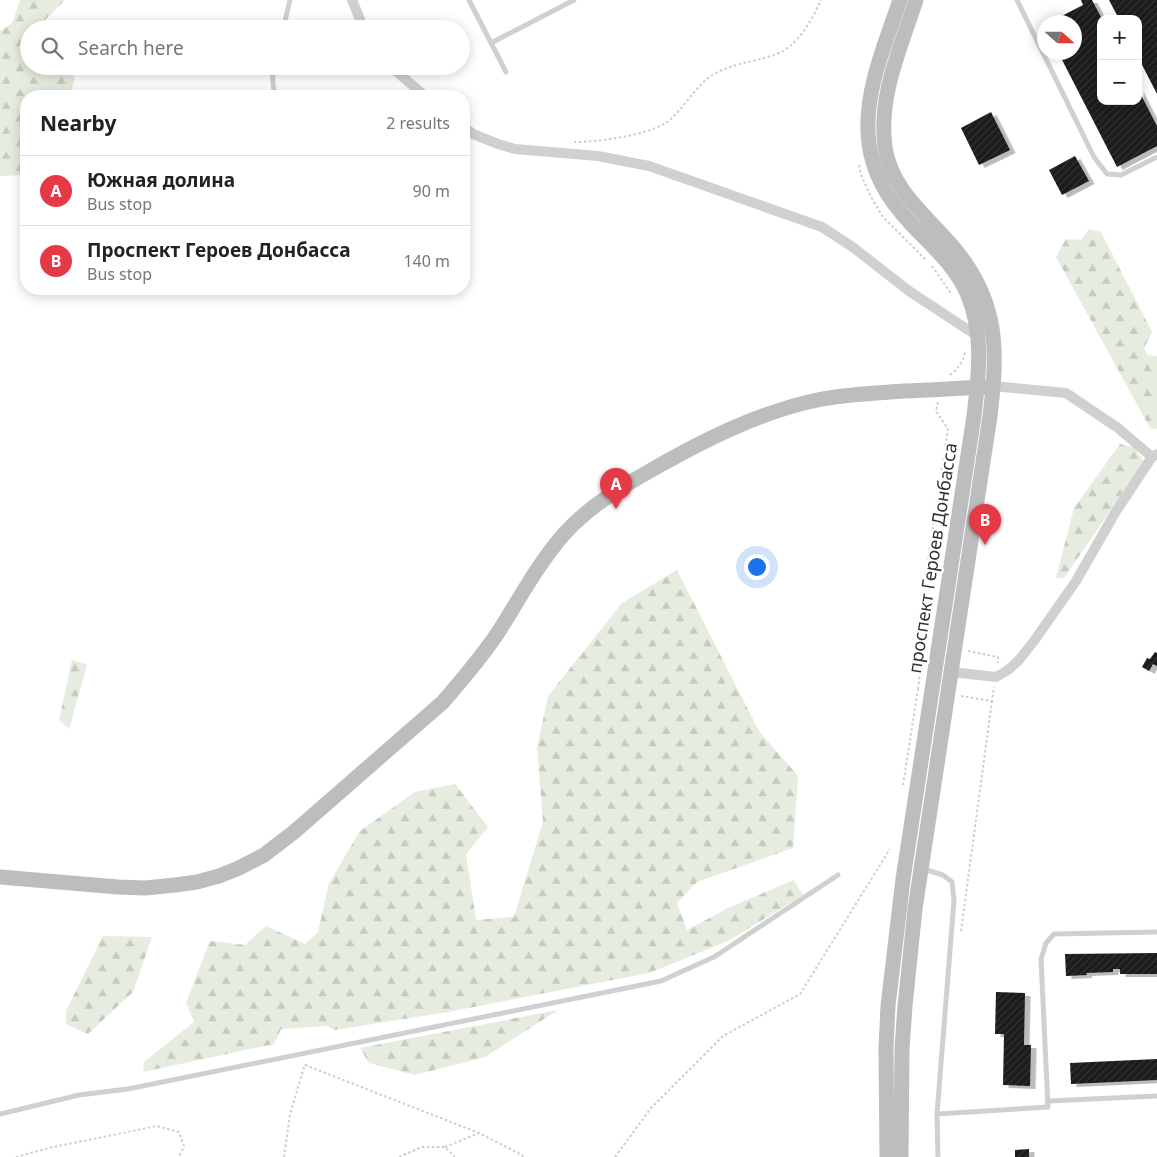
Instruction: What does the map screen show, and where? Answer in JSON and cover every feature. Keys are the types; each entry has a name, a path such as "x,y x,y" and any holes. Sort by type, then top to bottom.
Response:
{"street":[{"path":"352,0 360,20"},
{"name":"проспект Героев Донбасса","path":"887,1157 886,1048 888,1006 931,647 978,387 979,361 972,341 974,313 966,292 954,270 936,248 900,212 889,197 878,177 872,156 868,133 868,111 879,63 900,0"},
{"name":"проспект Героев Донбасса","path":"901,1157 902,1040 909,960 920,868 951,672 961,650 993,386 994,364 994,340 991,319 983,294 971,270 900,187 885,149 883,126 886,102 894,69 916,0"},
{"path":"400,75 418,90"},
{"path":"470,132 515,149 598,156 649,166 822,227 854,248 972,341"},
{"path":"0,878 118,888 175,886 219,876 264,855 294,832 443,702 484,653 544,559 577,521 608,497 643,475 690,448 737,425 772,412 822,399 859,394 993,386 1066,393 1155,455 1114,513 1076,581 1019,660 1008,670 996,677 951,672"}],"lane":[{"path":"285,20 290,0"},
{"path":"469,0 506,72"},
{"path":"491,43 574,0"},
{"path":"1017,0 1094,158 1107,174 1121,175 1157,156"},
{"path":"272,75 274,90"},
{"path":"920,868 943,875 952,882 954,900 937,1114 938,1157"},
{"path":"0,1114 79,1095 128,1089 661,981 714,957 838,875"},
{"path":"937,1114 1048,1107 1041,958 1046,944 1054,934 1157,932"},
{"path":"1048,1101 1157,1096"}],"path":[{"path":"572,142 614,139 656,128 664,124 673,118 699,86 712,75 729,66 781,52 795,41 814,16 821,0"},
{"path":"858,158 861,175 871,198 883,217 932,265 952,295"},
{"path":"918,689 931,647 918,626 948,429 936,411 939,399 938,378 951,374 958,368 972,341"},
{"path":"960,938 992,701"},
{"path":"616,1157 652,1108 722,1036 800,994 890,849"},
{"path":"284,1157 290,1114 309,1052"},
{"path":"305,1065 479,1133 523,1157"},
{"path":"16,1157 49,1148 157,1126 179,1132 184,1146 179,1157"},
{"path":"399,1157 422,1147 444,1147 479,1133"},
{"path":"444,1147 454,1157"}],"green space":[{"path":"20,0 65,0 45,20 20,20 20,75 73,75 75,78 72,90 20,90 20,175 0,176 0,31 13,22"},
{"path":"1089,229 1101,232 1152,332 1144,348 1148,355 1157,356 1157,429 1150,428 1056,257 1066,239 1081,240"},
{"path":"1120,444 1135,448 1144,462 1064,578 1056,578 1074,508"},
{"path":"677,570 759,731 798,776 793,848 697,882 677,903 687,930 730,907 794,880 803,895 728,941 649,973 448,1012 335,1030 326,1026 281,1029 274,1044 143,1072 144,1062 194,1022 186,1003 210,941 245,945 266,926 305,944 318,932 329,883 360,831 415,792 455,784 488,827 466,854 476,920 514,917 543,822 537,748 548,696 622,603"},
{"path":"72,660 87,665 69,729 59,720"},
{"path":"103,936 152,937 133,992 88,1034 66,1024 66,1011"},
{"path":"558,1010 485,1057 415,1075 369,1063 360,1048"}],"building":[{"path":"1081,0 1092,0 1100,15 1097,15 1097,105 1142,105 1142,97 1157,126 1157,146 1117,167 1062,60 1082,60 1082,15 1064,15 1083,5"},
{"path":"1109,0 1157,0 1157,94 1142,65 1142,15 1117,15"},
{"path":"991,112 1010,150 979,165 961,128"},
{"path":"1075,156 1089,181 1062,195 1049,170"},
{"path":"1155,652 1157,653 1157,666 1153,664 1149,671 1142,667 1147,658 1150,659"},
{"path":"1157,953 1157,974 1120,974 1120,969 1113,969 1113,972 1066,976 1065,954"},
{"path":"996,992 1025,993 1024,1045 1031,1045 1030,1086 1003,1085 1004,1034 995,1034"},
{"path":"1157,1059 1157,1080 1071,1084 1070,1063"},
{"path":"1029,1149 1029,1157 1015,1157 1015,1150"}],"place":[{"name":"Южная долина","path":"616,509"},
{"name":"Проспект Героев Донбасса","path":"985,545"}]}
